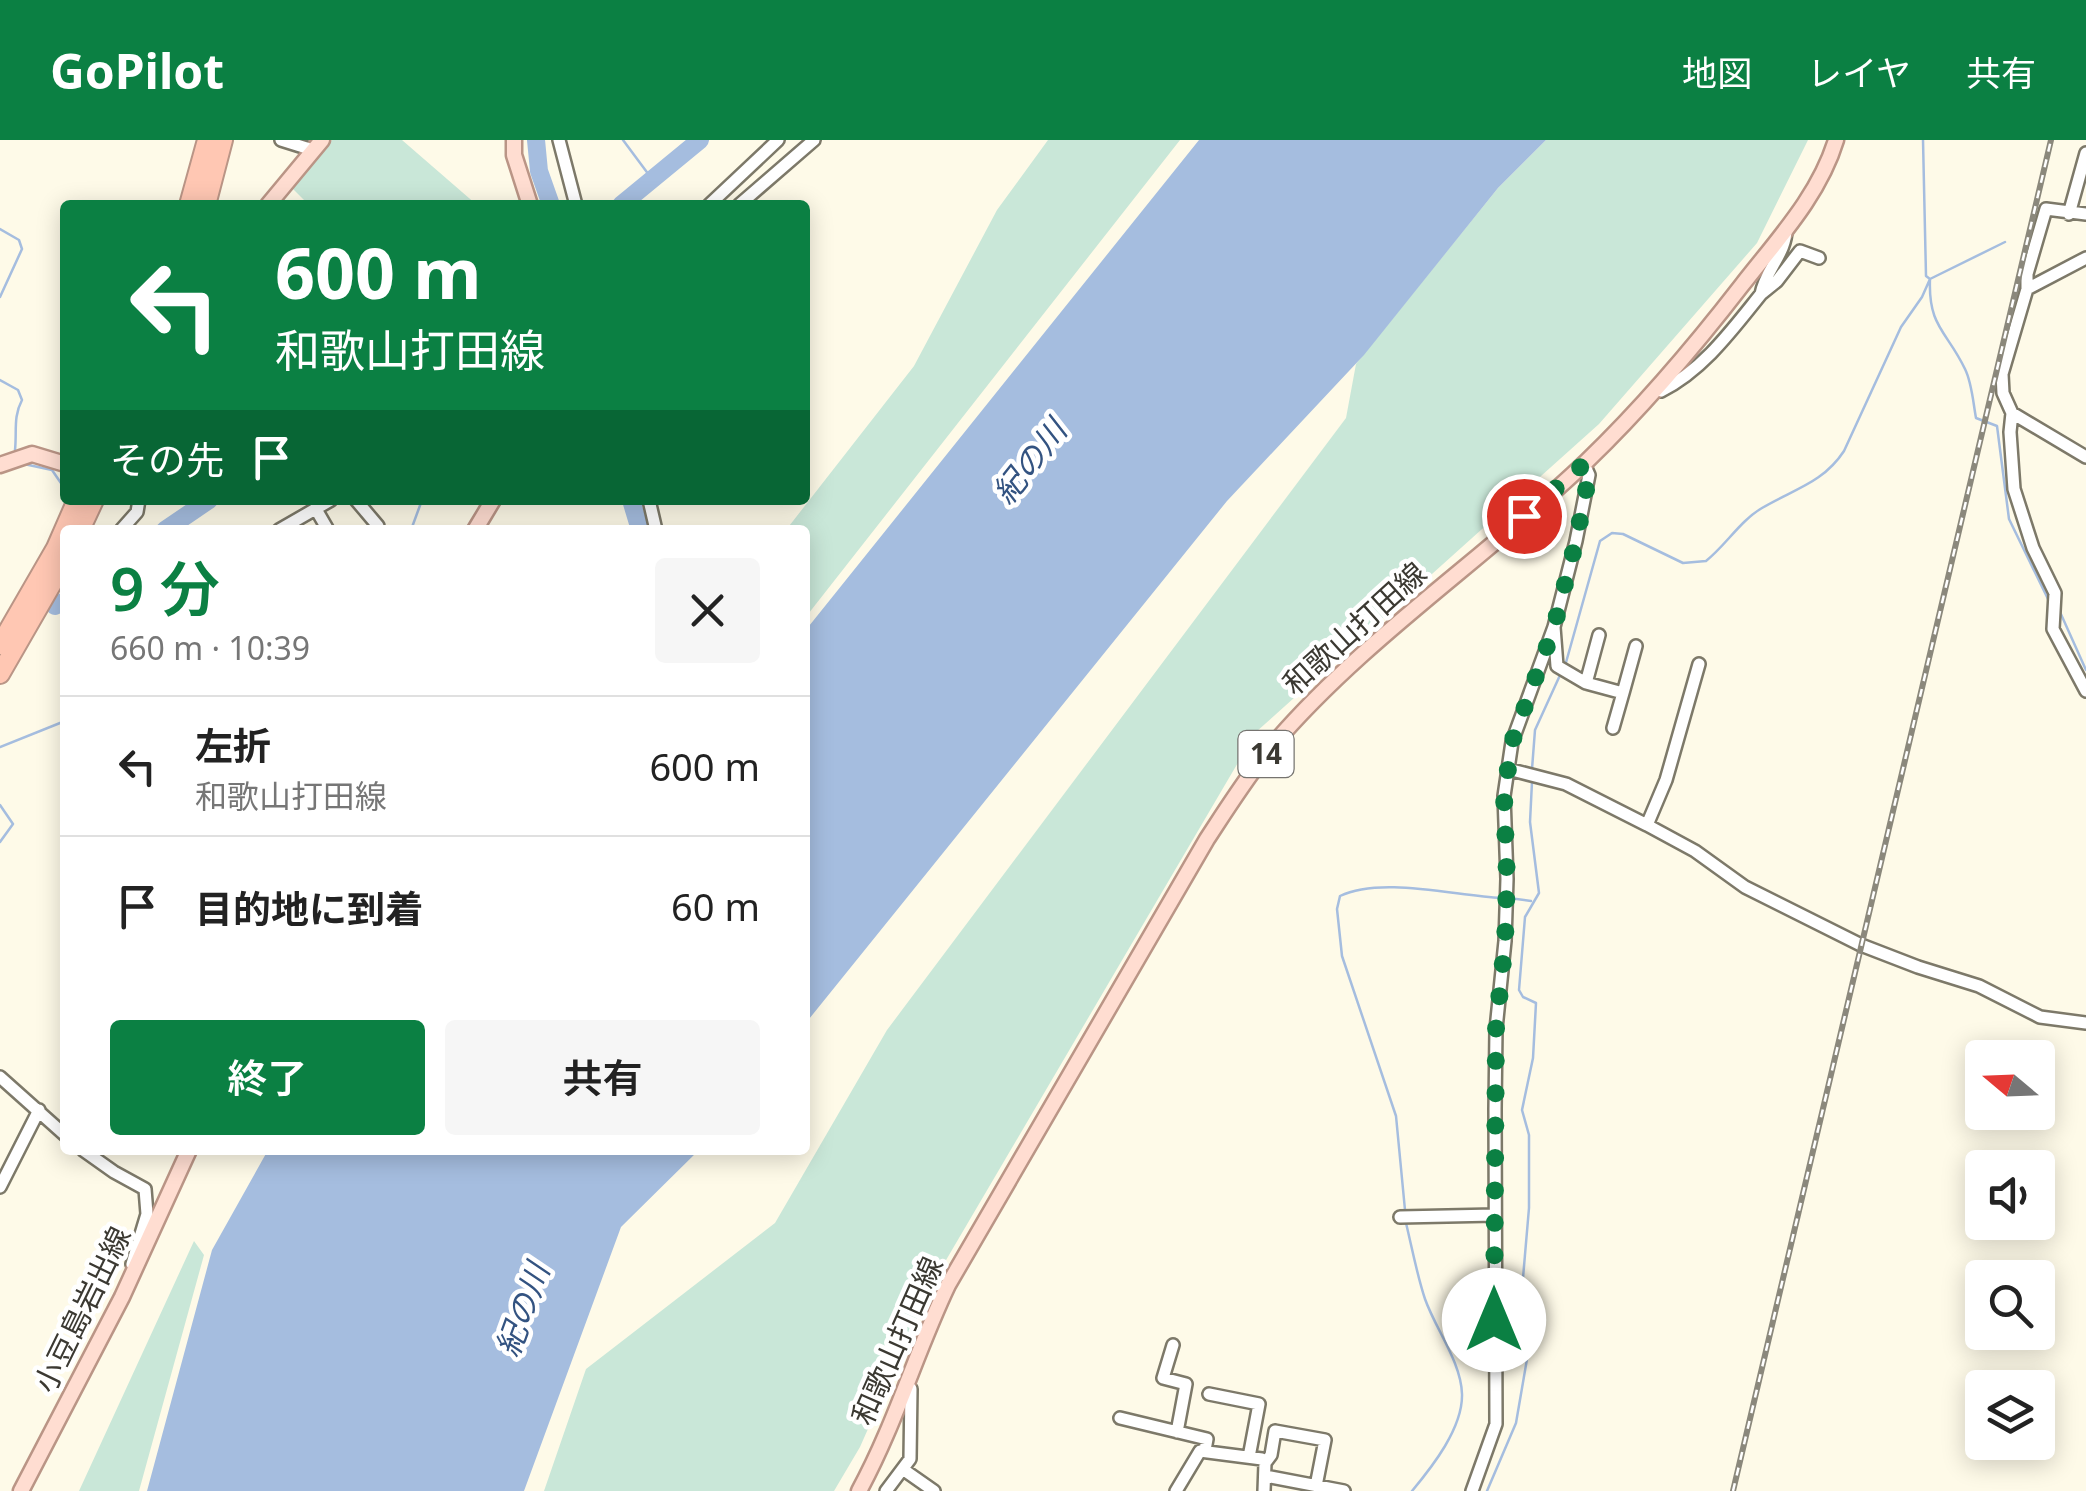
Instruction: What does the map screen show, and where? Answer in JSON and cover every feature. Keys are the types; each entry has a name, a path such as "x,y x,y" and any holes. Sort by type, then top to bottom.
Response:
{"highway":[{"path":"190,200 207,140"},
{"path":"207,200 223,140"},
{"path":"1,642 60,539"},
{"path":"0,674 60,570"}],"main road":[{"path":"514,140 514,154 528,200"},
{"name":"和歌山打田線","path":"859,1491 878,1457 948,1285 1240,788 1271,747 1328,687 1584,464 1656,389 1704,335 1786,228 1822,176 1836,140"},
{"path":"272,200 317,145"},
{"path":"0,465 32,454 60,462"},
{"name":"小豆島岩出線","path":"21,1491 122,1297 187,1155"}],"street":[{"path":"281,140 317,145"},
{"path":"559,140 575,200"},
{"path":"713,200 778,140"},
{"path":"745,200 814,140"},
{"path":"2069,214 2086,153"},
{"path":"2086,214 2046,209 2002,374 2003,392 2012,413 2014,489 2032,548 2055,593 2053,630 2086,691"},
{"path":"1761,294 1763,280 1786,241 1786,228"},
{"path":"1656,389 1661,392 1672,386 1712,352 1800,251 1819,258"},
{"path":"2027,289 2086,258"},
{"path":"2012,413 2086,457"},
{"path":"1472,1491 1496,1424 1496,1029 1505,942 1504,796 1514,770 1512,742 1554,627 1587,488 1589,475 1584,464"},
{"path":"289,525 324,505"},
{"path":"360,505 377,525"},
{"path":"316,510 325,525"},
{"path":"1554,627 1557,666 1586,682 1623,693"},
{"path":"1586,682 1599,635"},
{"path":"1613,728 1636,646"},
{"path":"1647,824 1666,780 1700,664"},
{"path":"1514,770 1566,784 1647,824 1744,886 1861,945 1980,986 2040,1017 2086,1023"},
{"path":"0,1077 60,1130"},
{"path":"0,1187 38,1110"},
{"path":"90,1155 144,1189 146,1214 122,1297"},
{"path":"1400,1217 1495,1215"},
{"path":"1174,1345 1163,1378 1186,1384 1176,1432"},
{"path":"886,1491 910,1459 912,1388 908,1384"},
{"path":"1208,1394 1259,1404 1249,1457"},
{"path":"1120,1418 1207,1439 1205,1450"},
{"path":"1265,1469 1276,1431 1325,1440 1316,1486"},
{"path":"1176,1491 1200,1451 1205,1450 1262,1459 1264,1491"},
{"path":"1265,1469 1344,1491"},
{"path":"904,1470 934,1491"}],"green space":[{"path":"332,140 402,140 471,200 304,200 291,187"},
{"path":"1048,140 1180,140 810,612 810,525 790,525 806,505 810,505 810,499 914,366 997,210"},
{"path":"1546,140 1808,140 1757,243 1599,424 1256,732 932,1284 860,1447 834,1491 544,1491 586,1369 775,1223 887,1030 1346,418 1356,364 1498,188"},
{"path":"194,1241 204,1255 139,1491 79,1491"}],"water":[{"name":"紀の川","path":"1199,140 1546,140 1498,188 1364,355 1227,501 810,1018 810,625"},
{"name":"紀の川","path":"265,1155 694,1155 621,1227 524,1491 147,1491 212,1250"}],"waterway":[{"path":"536,140 539,171 549,200"},
{"path":"623,140 652,179"},
{"path":"627,200 700,140"},
{"path":"1923,140 1926,276 1930,279 1932,308 1967,374 1976,418 1997,426 2009,519 2048,599"},
{"path":"0,229 19,240 22,249 0,297"},
{"path":"1565,666 1600,541 1612,533 1623,534 1683,563 1706,561 1754,513 1817,478 1836,462 1901,327 1930,279 2005,242"},
{"path":"0,380 18,390 22,400 16,418 15,450"},
{"path":"24,464 52,470 60,482"},
{"path":"172,525 202,505"},
{"path":"413,525 420,505"},
{"path":"632,505 638,525"},
{"path":"55,606 60,604"},
{"path":"2060,612 2086,670"},
{"path":"1532,769 1535,730 1561,673"},
{"path":"0,747 60,723"},
{"path":"1487,1491 1516,1423 1532,1330 1523,1278 1529,1208 1529,1135 1522,1110 1533,1058 1536,1003 1523,997 1519,990 1525,917 1539,893 1530,822 1532,782"},
{"path":"0,805 13,824 0,842"},
{"path":"1405,1210 1396,1116 1342,956 1337,909 1340,896 1357,890 1397,887 1501,898"},
{"path":"1509,898 1531,901"},
{"path":"1406,1223 1425,1299 1453,1358 1462,1394 1452,1433 1412,1491"}],"railway":[{"path":"1733,1491 2051,140"}],"route":[{"path":"1494,1320 1496,1029 1507,879 1504,796 1512,742 1554,627 1576,541 1589,475 1584,464 1524,516"}]}
